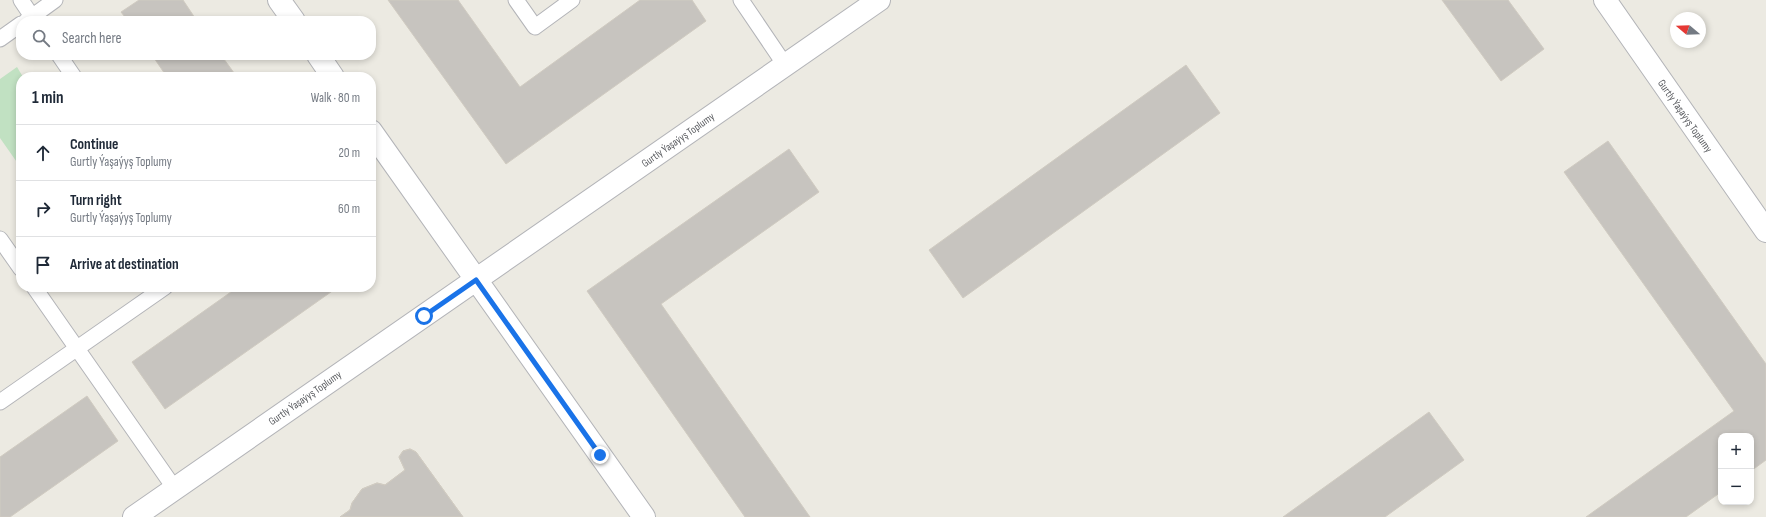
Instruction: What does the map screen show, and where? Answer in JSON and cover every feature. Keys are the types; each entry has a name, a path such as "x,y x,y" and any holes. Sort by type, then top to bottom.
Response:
{"street":[{"path":"279,0 290,16"},
{"name":"Gurtly Ýaşaýyş Toplumy","path":"134,517 879,0"},
{"name":"Gurtly Ýaşaýyş Toplumy","path":"1605,0 1766,231"},
{"path":"321,60 330,72"},
{"path":"376,138 644,517"}],"lane":[{"path":"21,0 27,16"},
{"path":"35,16 55,0"},
{"path":"516,0 535,27 572,0"},
{"path":"741,0 785,65"},
{"path":"0,39 16,29"},
{"path":"62,60 71,72"},
{"path":"0,239 16,262"},
{"path":"38,292 174,489"},
{"path":"0,402 158,292"}],"green space":[{"path":"17,67 20,72 16,72 16,161 0,138 0,79"}],"building":[{"path":"139,0 183,0 194,16 124,16 121,12"},
{"path":"388,0 458,0 520,87 640,0 692,0 706,21 506,164"},
{"path":"1442,0 1508,0 1544,49 1501,81"},
{"path":"155,60 225,60 233,72 164,72"},
{"path":"1186,65 1220,113 963,298 929,250"},
{"path":"1608,141 1766,364 1766,460 1754,469 1754,433 1718,433 1718,494 1686,517 1586,517 1734,411 1564,172"},
{"path":"789,149 819,192 661,304 810,517 745,517 587,291"},
{"path":"231,292 331,292 165,409 132,362"},
{"path":"87,396 118,441 10,517 0,517 0,457"},
{"path":"1429,412 1464,460 1385,517 1283,517"},
{"path":"410,449 416,452 463,517 340,517 350,510 352,503 362,489 377,483 385,485 405,470 399,457 403,451"},
{"path":"410,449 416,452 463,517 340,517 350,510 352,503 362,489 377,483 385,485 405,470 399,457 403,451"}],"route":[{"path":"424,316 476,280 600,455"}]}
